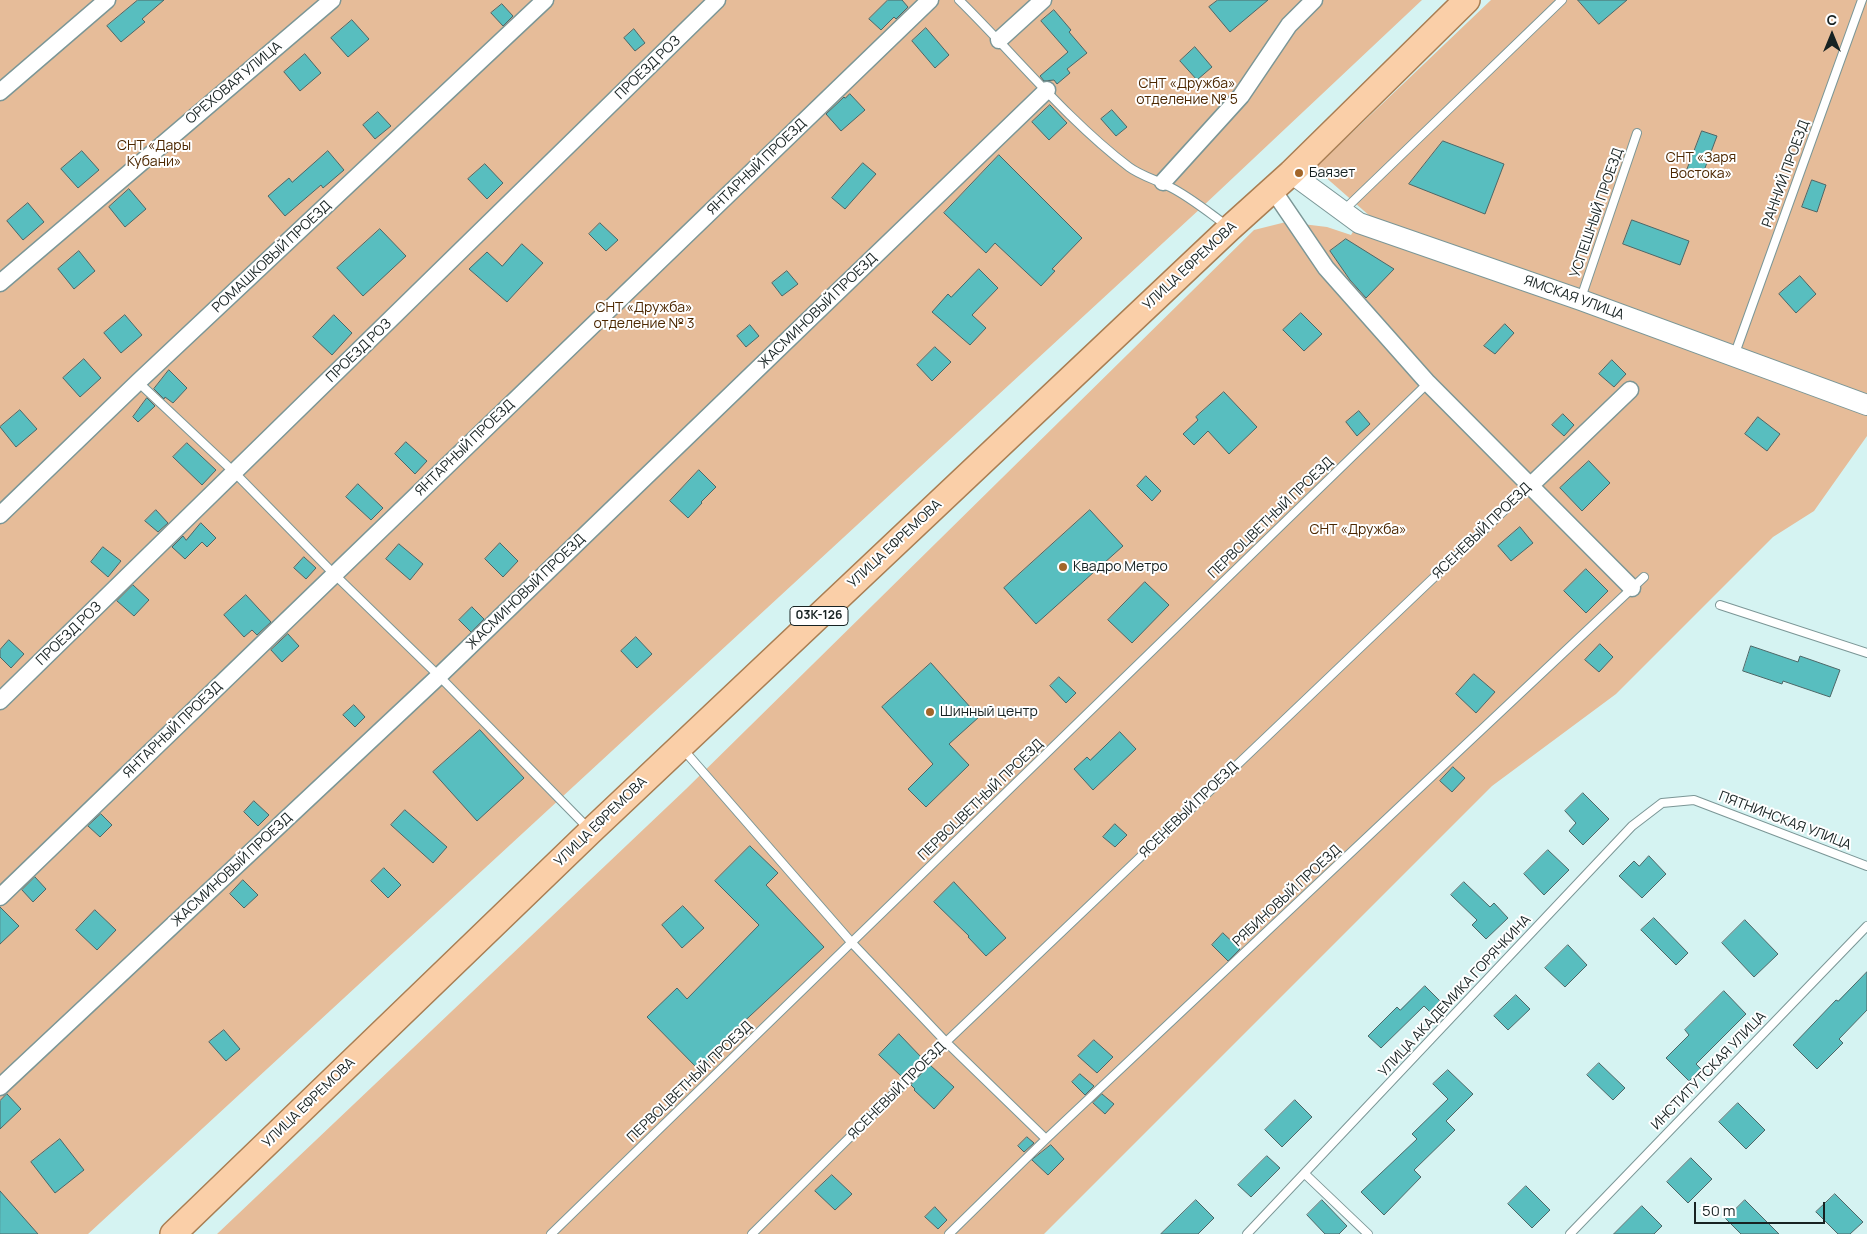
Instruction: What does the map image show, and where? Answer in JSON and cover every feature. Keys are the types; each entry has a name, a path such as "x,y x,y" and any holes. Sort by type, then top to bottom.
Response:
{"main road":[{"name":"УЛИЦА ЕФРЕМОВА","path":"173,1234 591,831 1230,228 1291,173 1467,0"}],"street":[{"path":"0,92 107,0"},
{"name":"ОРЕХОВАЯ УЛИЦА","path":"0,283 332,0"},
{"name":"РОМАШКОВЫЙ ПРОЕЗД","path":"0,515 138,382 545,0"},
{"name":"ПРОЕЗД РОЗ","path":"0,702 717,0"},
{"name":"ЯНТАРНЫЙ ПРОЕЗД","path":"0,897 930,0"},
{"path":"999,40 1043,0"},
{"path":"1162,182 1241,96 1289,25 1314,0"},
{"name":"ЖАСМИНОВЫЙ ПРОЕЗД","path":"0,1087 439,676 1047,90"},
{"name":"ЯМСКАЯ УЛИЦА","path":"1291,173 1359,223 1581,300 1867,405"},
{"path":"1273,190 1326,268 1428,384 1530,486 1638,582"},
{"name":"ЯСЕНЕВЫЙ ПРОЕЗД","path":"1530,486 1630,390"}],"lane":[{"path":"959,0 1092,138 1132,169 1185,194 1230,228"},
{"path":"1342,212 1562,0"},
{"name":"РАННИЙ ПРОЕЗД","path":"1734,356 1862,0"},
{"name":"УСПЕШНЫЙ ПРОЕЗД","path":"1581,300 1637,133"},
{"path":"138,382 235,473 334,574 439,676 591,831"},
{"name":"ПЕРВОЦВЕТНЫЙ ПРОЕЗД","path":"551,1234 1428,384"},
{"name":"ЯСЕНЕВЫЙ ПРОЕЗД","path":"752,1234 946,1042 1530,486"},
{"name":"РЯБИНОВЫЙ ПРОЕЗД","path":"948,1234 1046,1139 1638,582"},
{"path":"1720,605 1867,653"},
{"path":"681,746 852,942 946,1042 1046,1139"},
{"name":"ПЯТНИНСКАЯ УЛИЦА","path":"1694,800 1867,866"},
{"name":"УЛИЦА АКАДЕМИКА ГОРЯЧКИНА","path":"1247,1234 1632,826 1662,803 1694,800"},
{"name":"ИНСТИТУТСКАЯ УЛИЦА","path":"1570,1234 1867,926"},
{"path":"1305,1174 1368,1234"}],"green space":[{"name":"СНТ «Дружба» отделение № 3","path":"0,0 1422,0 1202,207 88,1234 0,1234"},
{"name":"СНТ «Дружба»","path":"1491,0 1867,0 1867,436 1814,511 1773,537 1616,694 1492,786 1044,1234 217,1234 686,789 1254,230 1286,222 1327,227 1351,235 1357,225 1371,217 1315,168"}],"building":[{"path":"138,0 164,0 142,19 145,22 121,42 107,26"},
{"path":"888,0 902,0 908,7 881,30 869,19"},
{"path":"1218,0 1268,0 1230,32 1209,7"},
{"path":"1578,0 1627,0 1599,24"},
{"path":"502,4 513,16 503,26 491,13"},
{"path":"1054,10 1087,53 1067,69 1070,73 1057,84 1054,80 1044,81 1040,76 1068,52 1041,21"},
{"path":"352,20 369,39 348,57 331,38"},
{"path":"926,28 949,55 935,68 912,41"},
{"path":"634,29 645,43 635,51 624,38"},
{"path":"1195,47 1212,67 1197,80 1180,61"},
{"path":"305,54 321,73 300,91 284,72"},
{"path":"850,94 865,110 841,131 826,114 844,97"},
{"path":"1050,105 1067,123 1049,140 1032,122"},
{"path":"1112,110 1127,127 1116,136 1101,119"},
{"path":"378,112 391,126 375,139 363,125"},
{"path":"1702,131 1717,136 1702,176 1687,170"},
{"path":"1443,141 1504,164 1485,214 1409,184"},
{"path":"82,151 99,170 78,188 61,169"},
{"path":"328,151 344,170 323,188 321,185 285,216 268,196 289,178 292,182"},
{"path":"999,155 1082,238 1052,269 1055,271 1041,286 995,243 986,253 944,213"},
{"path":"863,163 876,174 845,209 832,198"},
{"path":"485,164 503,183 487,199 468,179"},
{"path":"1812,180 1826,185 1817,212 1802,207"},
{"path":"129,189 146,209 125,227 109,207"},
{"path":"28,203 44,222 23,240 7,221"},
{"path":"1632,220 1689,241 1680,265 1623,244"},
{"path":"600,223 618,240 606,251 589,234"},
{"path":"380,229 406,256 363,296 337,268"},
{"path":"1346,239 1394,269 1366,298 1350,280 1330,251"},
{"path":"522,244 543,263 507,302 469,269 487,252 502,266"},
{"path":"79,251 95,271 74,289 58,269"},
{"path":"979,269 998,288 972,315 986,328 970,345 932,312 948,294 951,297"},
{"path":"787,271 798,284 782,296 772,283"},
{"path":"1800,276 1816,294 1796,313 1779,294"},
{"path":"1301,313 1322,334 1304,351 1283,330"},
{"path":"125,315 142,335 121,353 104,333"},
{"path":"334,315 352,333 332,355 313,337"},
{"path":"1505,324 1514,333 1495,354 1484,346"},
{"path":"750,325 759,336 746,347 737,336"},
{"path":"935,347 951,362 932,381 917,365"},
{"path":"84,359 101,378 80,397 63,378"},
{"path":"1612,360 1626,374 1614,387 1599,374"},
{"path":"169,370 187,388 173,403 165,397 164,399 154,389"},
{"path":"1224,392 1257,427 1229,454 1208,431 1194,445 1183,434 1198,420 1196,417"},
{"path":"147,398 155,406 138,422 133,417"},
{"path":"20,410 37,429 16,447 0,427"},
{"path":"1359,411 1370,424 1357,436 1346,422"},
{"path":"1563,414 1574,425 1564,436 1552,425"},
{"path":"1758,417 1780,434 1767,451 1745,434"},
{"path":"406,442 427,461 415,474 395,454"},
{"path":"187,443 216,470 202,485 173,457"},
{"path":"1589,461 1610,483 1582,511 1560,488"},
{"path":"699,470 716,487 688,518 670,501"},
{"path":"1146,476 1161,491 1152,501 1137,486"},
{"path":"358,484 383,508 371,520 346,497"},
{"path":"156,510 168,523 158,532 145,521"},
{"name":"Квадро Метро","path":"1090,510 1123,546 1036,624 1004,588"},
{"path":"201,523 216,538 207,547 202,542 185,559 172,547 183,536 186,540"},
{"path":"1520,527 1533,543 1511,561 1498,546"},
{"path":"500,543 518,561 503,577 485,559"},
{"path":"399,544 423,564 410,580 386,559"},
{"path":"103,547 121,561 108,577 91,562"},
{"path":"304,557 316,568 306,579 294,568"},
{"path":"1586,569 1608,591 1586,613 1564,591"},
{"path":"1145,582 1169,605 1132,643 1108,620"},
{"path":"133,585 149,600 134,616 117,601"},
{"path":"246,595 271,622 257,635 252,630 244,637 224,615"},
{"path":"472,607 484,619 471,632 459,620"},
{"path":"288,634 299,646 282,662 271,650"},
{"path":"636,637 652,654 637,668 621,651"},
{"path":"9,640 24,654 11,668 0,657 0,650"},
{"path":"1600,644 1613,657 1599,672 1585,660"},
{"path":"1751,646 1798,662 1800,656 1840,670 1830,697 1783,681 1782,684 1743,671"},
{"name":"Шинный центр","path":"931,663 979,717 949,744 969,765 926,807 908,789 933,764 882,707"},
{"path":"1474,674 1495,692 1476,713 1456,694"},
{"path":"1059,677 1076,693 1066,703 1050,686"},
{"path":"354,705 365,717 355,727 343,715"},
{"path":"480,730 524,778 477,821 433,772"},
{"path":"1120,732 1136,749 1093,790 1074,769 1087,757 1090,760"},
{"path":"1453,767 1465,778 1452,792 1440,781"},
{"path":"1583,793 1609,819 1583,845 1569,831 1576,823 1565,811"},
{"path":"254,801 269,815 258,826 244,812"},
{"path":"405,810 447,847 433,863 391,825"},
{"path":"101,814 112,825 100,837 88,826"},
{"path":"1115,824 1127,835 1115,847 1103,837"},
{"path":"750,846 778,873 766,885 824,947 736,1029 738,1031 699,1070 647,1017 677,988 687,999 759,925 715,881"},
{"path":"1548,850 1569,870 1544,895 1524,874"},
{"path":"1649,856 1666,874 1642,898 1619,876 1634,861 1639,866"},
{"path":"384,868 401,885 388,898 371,881"},
{"path":"35,877 46,889 33,902 22,890"},
{"path":"243,880 258,895 244,908 230,894"},
{"path":"954,882 1006,938 986,956 969,936 934,902"},
{"path":"1464,882 1490,907 1494,903 1508,918 1486,939 1472,925 1477,920 1451,895"},
{"path":"683,906 704,928 682,948 662,925"},
{"path":"0,907 19,926 0,944"},
{"path":"95,910 116,930 97,950 76,930"},
{"path":"1654,918 1688,953 1676,965 1641,930"},
{"path":"1745,920 1778,954 1754,977 1722,943"},
{"path":"1223,933 1240,949 1228,961 1212,945"},
{"path":"1568,945 1587,965 1565,987 1545,968"},
{"path":"1867,972 1867,1010 1839,1039 1843,1043 1817,1069 1793,1045 1836,1000 1838,1001"},
{"path":"1425,986 1441,1002 1431,1013 1424,1006 1381,1048 1368,1036 1397,1007 1400,1010"},
{"path":"1724,991 1746,1014 1696,1064 1701,1069 1689,1081 1666,1058 1689,1035 1685,1030"},
{"path":"1516,995 1530,1009 1508,1030 1494,1016"},
{"path":"224,1030 240,1049 226,1061 209,1042"},
{"path":"899,1034 922,1058 902,1077 879,1055"},
{"path":"1094,1040 1113,1057 1097,1073 1078,1056"},
{"path":"1599,1063 1625,1088 1613,1100 1587,1075"},
{"path":"930,1065 954,1087 934,1109 911,1085"},
{"path":"1448,1070 1473,1094 1446,1121 1455,1130 1414,1170 1421,1177 1384,1215 1361,1192 1417,1139 1412,1134 1448,1099 1433,1084"},
{"path":"1080,1074 1094,1086 1085,1095 1072,1082"},
{"path":"7,1094 21,1109 0,1129 0,1101"},
{"path":"1102,1094 1114,1104 1105,1114 1093,1103"},
{"path":"1295,1100 1312,1117 1282,1147 1265,1130"},
{"path":"1738,1103 1765,1130 1746,1149 1719,1122"},
{"path":"1027,1137 1034,1143 1024,1152 1018,1146"},
{"path":"60,1139 84,1170 55,1193 31,1162"},
{"path":"1051,1145 1064,1159 1048,1175 1032,1160"},
{"path":"1267,1156 1280,1168 1251,1197 1238,1185"},
{"path":"1691,1158 1712,1179 1688,1203 1667,1182"},
{"path":"832,1175 852,1194 835,1210 815,1191"},
{"path":"1526,1186 1550,1210 1532,1228 1508,1204"},
{"path":"0,1191 38,1234 0,1234"},
{"path":"1835,1194 1863,1222 1850,1234 1838,1234 1816,1212"},
{"path":"1196,1200 1214,1218 1198,1234 1161,1234"},
{"path":"1322,1200 1347,1226 1339,1234 1325,1234 1307,1215"},
{"path":"1745,1200 1779,1234 1741,1234 1726,1219"},
{"path":"1642,1206 1662,1226 1654,1234 1614,1234"},
{"path":"935,1207 947,1220 938,1229 925,1217"}],"place":[{"name":"Баязет","path":"1299,173"},
{"name":"Квадро Метро","path":"1063,567"},
{"name":"Шинный центр","path":"930,712"}],"park label":[{"name":"СНТ «Дружба» отделение № 5","path":"1187,92"},
{"name":"СНТ «Дары Кубани»","path":"154,154"},
{"name":"СНТ «Заря Востока»","path":"1701,166"}]}
